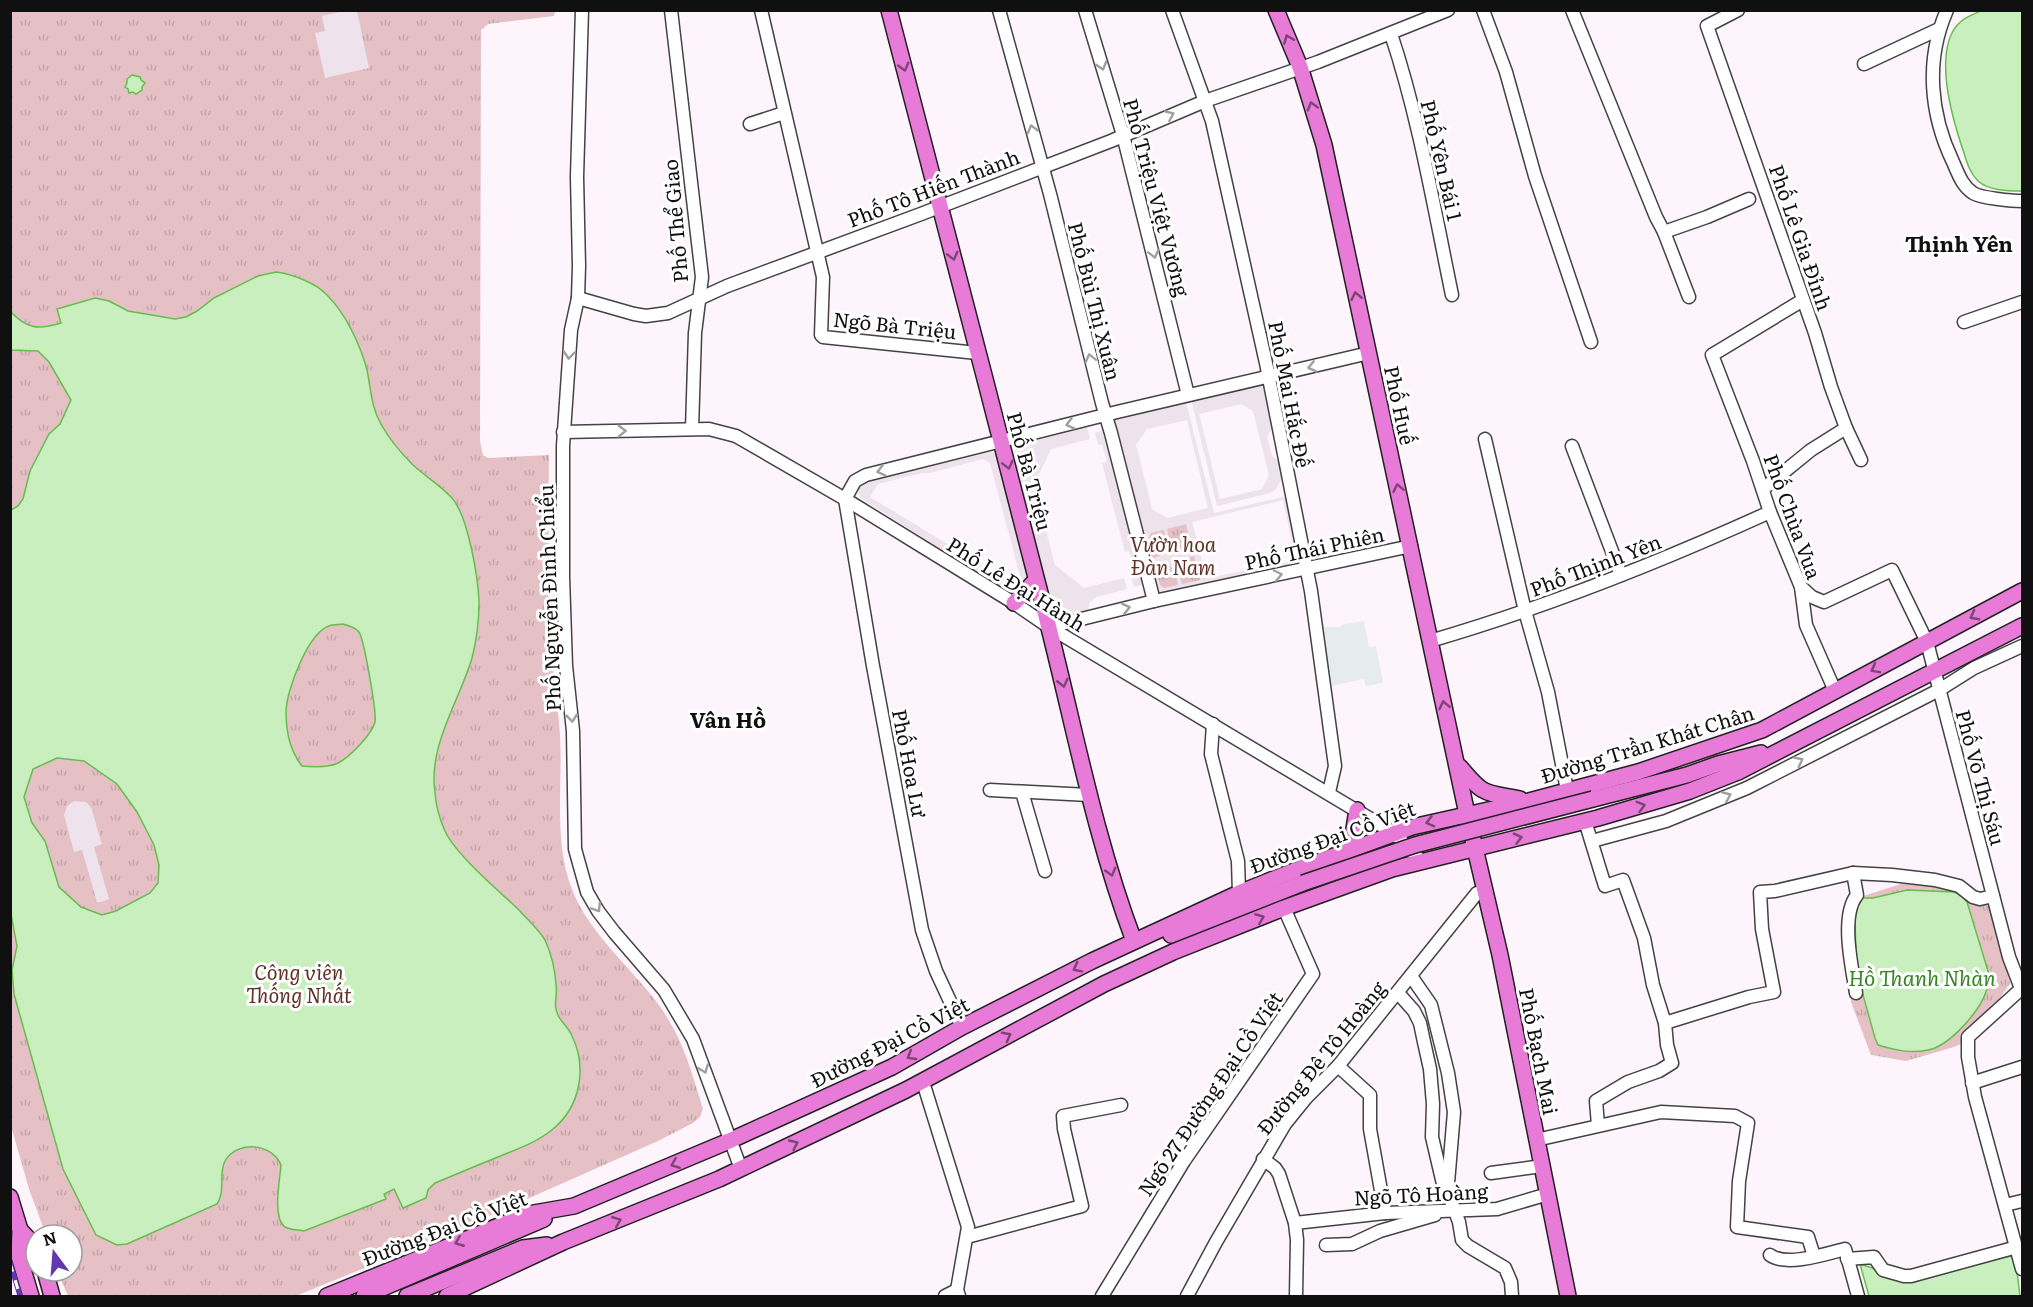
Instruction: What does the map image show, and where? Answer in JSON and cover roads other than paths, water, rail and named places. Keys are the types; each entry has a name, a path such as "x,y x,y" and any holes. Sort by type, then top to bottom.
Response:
{"main road":[{"name":"Phố Bà Triệu","path":"889,10 977,353 1002,440 1089,795 1121,909 1134,941"},
{"name":"Phố Huế","path":"1276,10 1300,68 1324,145 1467,814"},
{"path":"1014,603 1036,580"},
{"name":"Đường Trần Khát Chân","path":"1467,814 1529,801 1638,772 1746,737 1771,726 2022,591"},
{"path":"447,1296 468,1291 563,1242 617,1222 741,1169 923,1082 1104,984 1173,952 1362,879 1420,861 1585,821 1690,791 1738,772 2022,626"},
{"path":"1641,786 1718,756 1746,737"},
{"path":"1119,948 1145,946 1212,918 1395,850 1787,747"},
{"path":"1456,762 1479,789 1490,794 1529,801"},
{"path":"1561,827 1547,823 1541,810 1548,801 1567,790"},
{"path":"1357,810 1353,835 1347,851 1358,852 1365,857 1366,865 1362,879"},
{"name":"Đường Đại Cồ Việt","path":"327,1296 528,1214 574,1206 729,1141 892,1067 962,1027 1035,990 1119,948 1239,893 1395,833 1467,814"},
{"name":"Phố Bạch Mai","path":"1467,814 1503,966 1568,1296"},
{"path":"1173,952 1204,931 1256,902"},
{"path":"1035,990 1048,1014"},
{"path":"10,1197 20,1230 19,1256 31,1296"},
{"path":"364,1296 574,1206"},
{"path":"20,1230 24,1234"},
{"path":"406,1296 523,1248 563,1242"}],"street":[{"name":"Phố Nguyễn Đình Chiểu","path":"582,10 577,177 578,298 571,330 564,432 563,542 566,666 573,731 575,849 587,892 598,911 664,990 693,1038 741,1169"},
{"name":"Phố Thể Giao","path":"671,10 702,277 695,333 692,429"},
{"path":"761,10 817,252"},
{"name":"Phố Bùi Thị Xuân","path":"999,10 1042,166 1154,602"},
{"name":"Phố Triệu Việt Vương","path":"1084,10 1123,135 1188,395"},
{"name":"Phố Mai Hắc Đế","path":"1172,10 1212,120 1268,376 1306,570 1335,766 1329,792"},
{"name":"Phố Tô Hiến Thành","path":"578,298 646,316 668,313 728,286 940,207 1205,101 1391,34 1448,10"},
{"path":"1483,10 1506,72 1535,176 1591,342"},
{"path":"1572,10 1689,297"},
{"name":"Phố Lê Gia Đỉnh","path":"1738,10 1707,26 1846,428 1861,460"},
{"path":"1947,10 1939,29 1934,54 1933,100 1947,151 1962,183 1973,194 2022,201"},
{"path":"1864,64 1939,29"},
{"name":"Phố Yên Bái 1","path":"1391,34 1401,62 1452,295"},
{"path":"750,124 784,113"},
{"path":"1664,232 1749,199"},
{"name":"Ngõ Bà Triệu","path":"817,252 823,277 821,335 823,337 977,353"},
{"name":"Phố Chùa Vua","path":"1803,300 1712,355 1770,512 1801,587 1806,625 1835,691"},
{"path":"1964,322 2022,302"},
{"path":"845,499 855,482 866,475 1105,415 1369,353"},
{"path":"1763,489 1811,450 1846,428"},
{"name":"Phố Lê Đại Hành","path":"564,432 692,429 720,430 736,436 845,499 1049,627 1395,833 1420,861"},
{"path":"1485,439 1525,611 1548,692 1567,790"},
{"path":"1572,446 1621,575"},
{"name":"Phố Hoa Lư","path":"845,499 873,666 922,930 936,971 962,1027"},
{"name":"Phố Thịnh Yên","path":"1430,641 1525,611 1621,575 1770,512"},
{"name":"Phố Thái Phiên","path":"1049,627 1411,546"},
{"name":"Phố Võ Thị Sáu","path":"1801,587 1812,597 1824,602 1892,570 1927,642 2009,957 2022,990"},
{"path":"1592,841 1666,821 1747,788 1939,690 1974,668 2022,646"},
{"path":"1213,724 1211,754 1238,861 1239,893"},
{"path":"990,790 1089,795"},
{"path":"1022,792 1045,871"},
{"path":"1585,821 1605,885 1623,880 1644,938 1653,985 1665,1023 1667,1045 1672,1063 1659,1071 1628,1082 1596,1101 1598,1125"},
{"path":"1665,1023 1749,997 1774,992 1762,929 1760,892 1775,891 1853,873 1935,880 1959,886 1973,897 1980,899 1993,896"},
{"path":"1853,873 1857,895 1852,901 1849,931 1850,958 1856,993"},
{"name":"Đường Đê Tô Hoàng","path":"1187,1296 1203,1264 1285,1124 1398,993 1477,892 1485,890"},
{"name":"Ngõ 27 Đường Đại Cồ Việt","path":"1102,1296 1184,1161 1312,974 1284,908"},
{"path":"1411,976 1431,1005 1448,1073 1454,1112 1449,1195 1459,1222 1462,1240 1505,1268 1511,1282 1512,1296"},
{"path":"2022,990 1968,1037 1972,1083 2022,1269"},
{"path":"1398,993 1414,1011 1420,1023 1431,1081 1432,1137 1443,1184"},
{"path":"1338,1065 1370,1095 1370,1129 1386,1213"},
{"path":"1972,1083 2022,1067"},
{"path":"923,1082 968,1227 958,1293 945,1296"},
{"path":"967,1237 1082,1206 1063,1116 1121,1105"},
{"path":"1536,1140 1661,1112 1735,1116 1748,1123 1739,1181 1737,1227 1808,1237 1814,1256"},
{"path":"1263,1159 1279,1174 1294,1223 1297,1240 1296,1296"},
{"path":"1491,1173 1542,1166"},
{"name":"Ngõ Tô Hoàng","path":"1294,1223 1386,1213 1497,1209 1548,1194"},
{"path":"2005,1205 2022,1201"},
{"path":"1326,1245 1352,1244 1380,1231 1453,1209"},
{"path":"1770,1255 1776,1260 1846,1250 1874,1257 1883,1270 1907,1276 2017,1247"},
{"path":"1846,1250 1858,1296"}],"water":[{"path":"1983,10 2022,11 2022,191 1993,189 1975,178 1966,160 1951,109 1946,75 1948,44 1953,31 1962,20"},
{"path":"132,75 140,77 145,83 142,90 136,94 129,93 125,87 127,79"},
{"path":"276,272 296,277 317,287 334,303 352,330 360,350 367,370 375,411 384,430 413,465 452,498 463,518 477,577 478,622 472,658 446,724 436,758 434,775 437,808 445,831 458,851 519,910 545,940 555,973 557,1013 571,1033 577,1048 579,1086 570,1109 548,1133 523,1147 435,1183 428,1190 426,1198 403,1208 394,1189 384,1194 386,1199 304,1231 287,1228 281,1222 278,1207 281,1165 270,1152 246,1147 230,1154 225,1161 221,1194 217,1204 127,1244 117,1245 96,1235 63,1169 14,994 12,970 17,946 10,909 11,510 23,499 30,471 49,434 60,424 71,400 49,362 38,351 11,350 11,312 28,325 46,327 61,323 57,309 95,298 109,301 128,311 175,319 186,317 214,298 258,276","holes":["343,624 356,629 361,638 367,661 375,722 370,733 360,745 338,763 316,767 302,766 294,754 287,726 287,703 294,677 313,639 329,626","57,758 84,761 117,784 137,812 154,845 159,865 158,883 150,893 116,911 102,915 81,907 59,887 45,841 32,823 24,797 33,769"]},
{"name":"Hồ Thanh Nhàn","path":"1907,890 1954,892 1961,895 1967,902 1988,971 1988,984 1984,997 1964,1026 1937,1047 1915,1052 1878,1045 1856,970 1855,908 1861,898 1873,898"},
{"path":"2015,1255 2020,1296 1869,1296 1860,1264 1909,1280"}],"railway":[{"path":"10,1263 20,1296"}],"district":[{"name":"Thịnh Yên","path":"1959,242"},
{"name":"Vân Hồ","path":"728,718"}],"park label":[{"name":"Vườn hoa Đàn Nam","path":"1173,554"},
{"name":"Công viên Thống Nhất","path":"299,982"}]}
